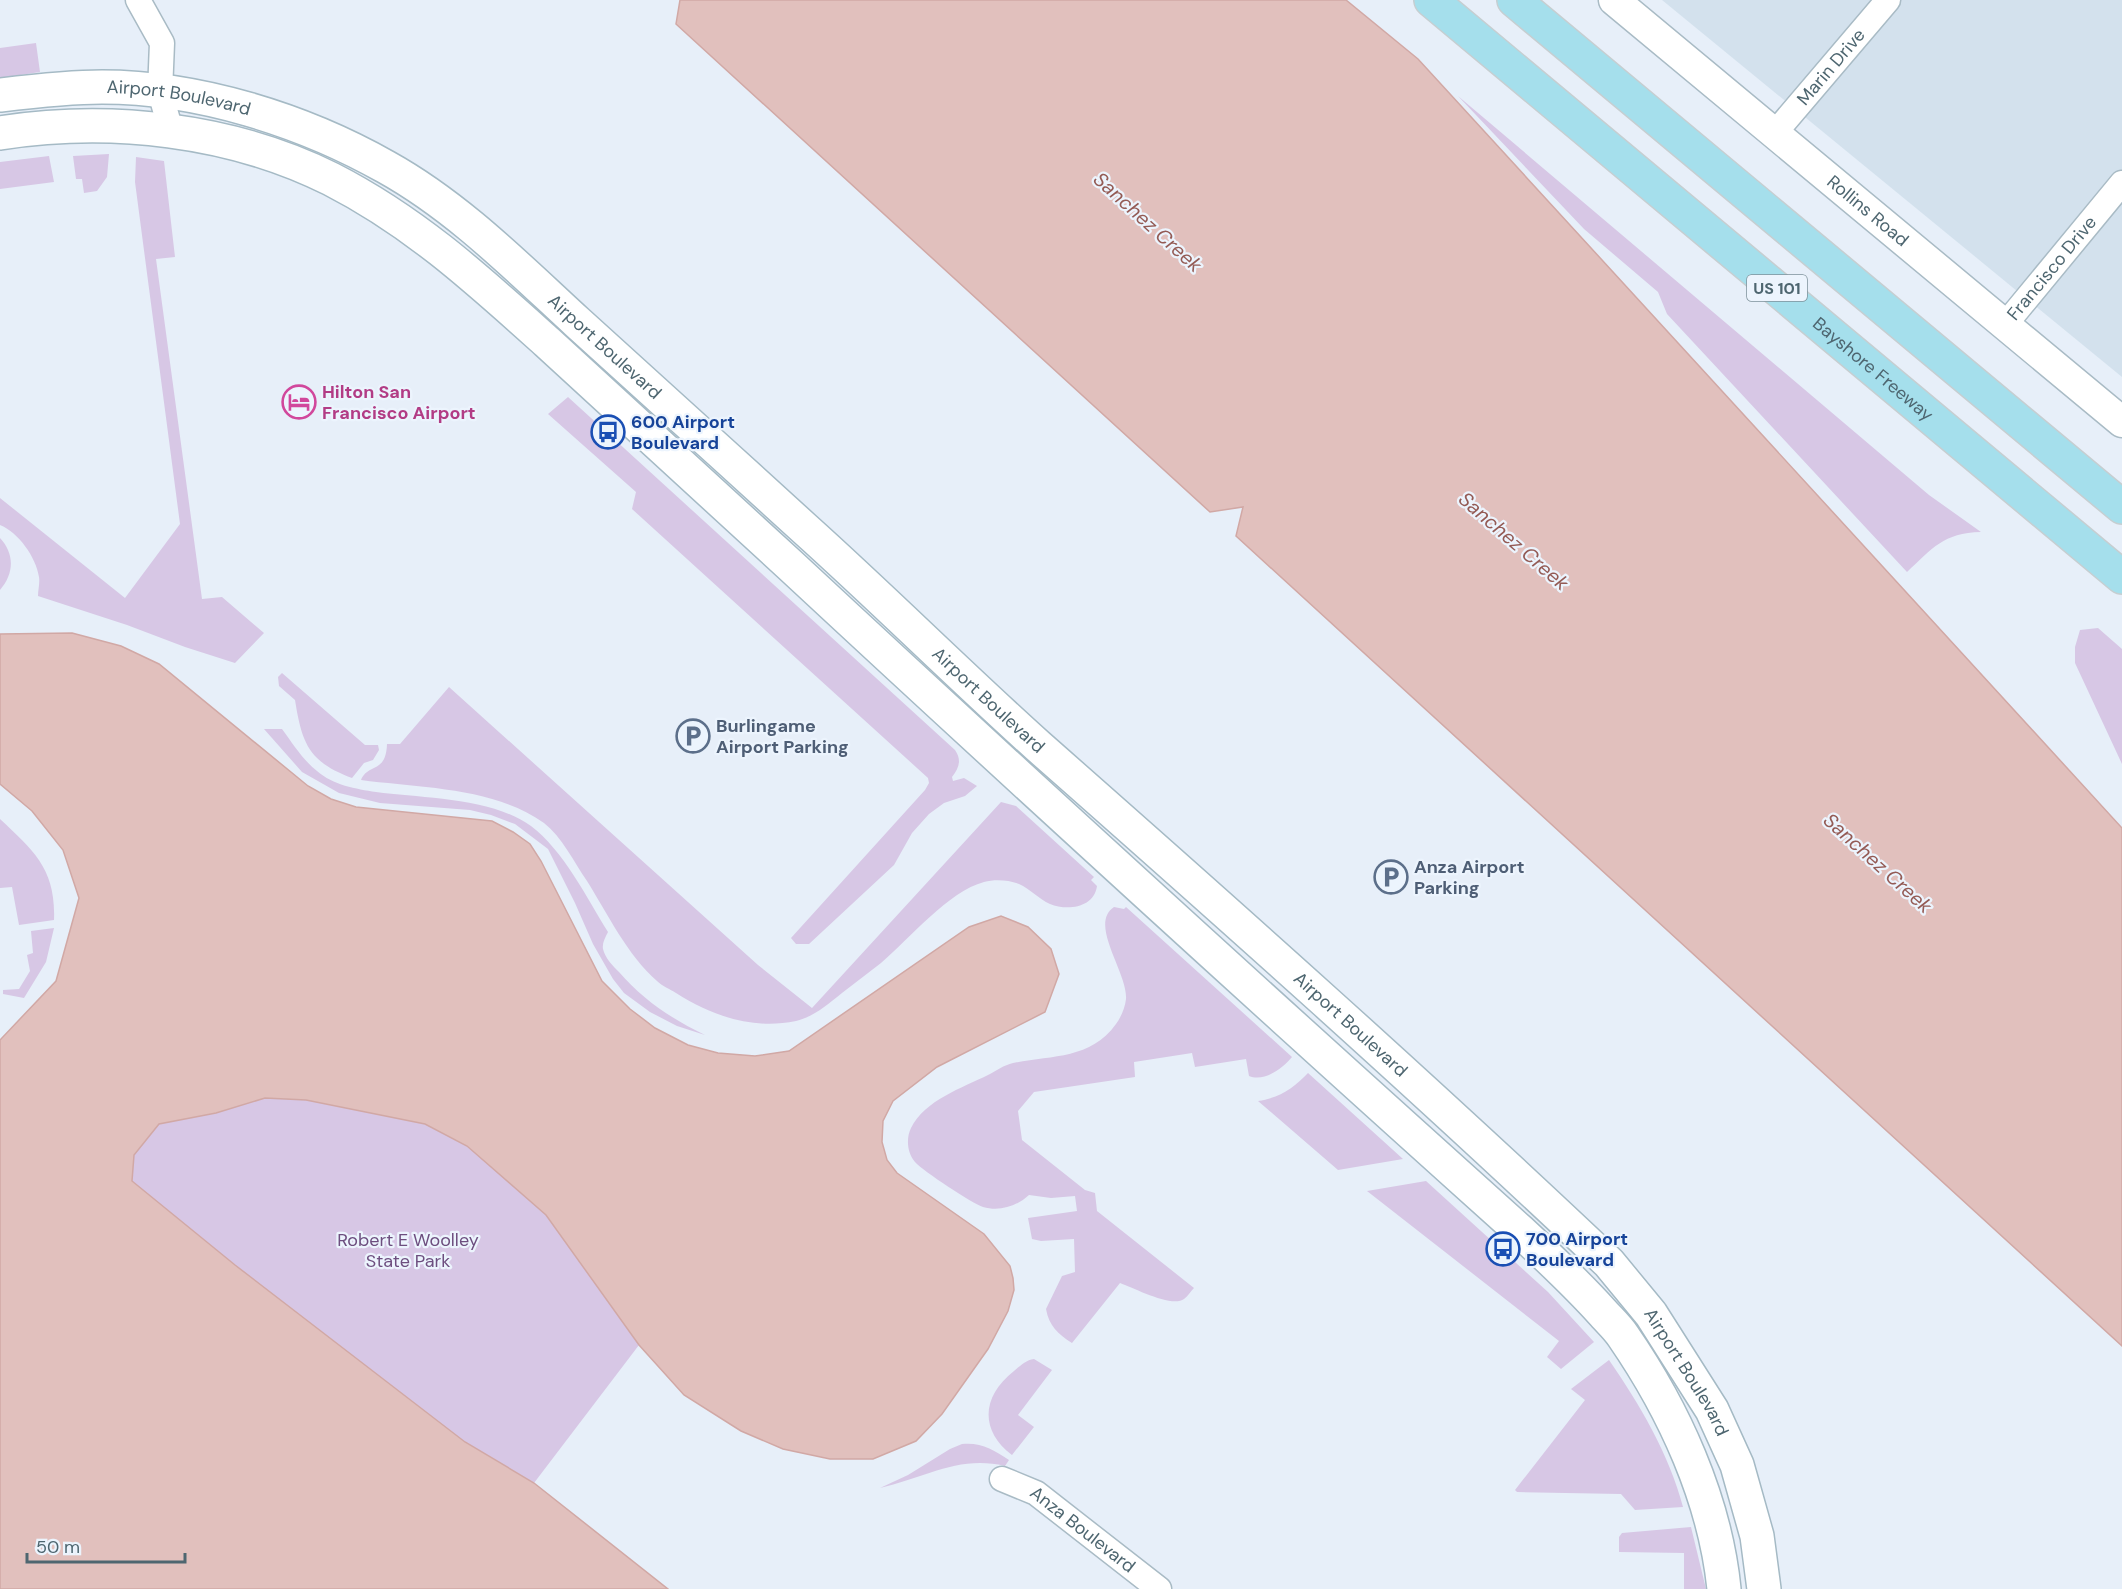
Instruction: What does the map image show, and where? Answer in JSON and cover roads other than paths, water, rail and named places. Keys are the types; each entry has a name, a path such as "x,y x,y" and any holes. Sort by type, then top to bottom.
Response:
{"highway":[{"name":"Bayshore Freeway","path":"1431,0 2122,577"},
{"name":"US 101","path":"1515,0 2122,507"}],"main road":[{"name":"Airport Boulevard","path":"0,95 55,88 107,87 209,100 259,112 323,135 388,168 436,199 483,236 883,600 1035,743 1124,820 1609,1263 1651,1314 1712,1410 1737,1465 1757,1536 1764,1589"},
{"name":"Airport Boulevard","path":"0,133 73,126 171,131 222,140 272,155 327,177 378,205 441,248 654,438 1096,847 1553,1262 1622,1334 1675,1426 1699,1481 1713,1525 1724,1589"},
{"path":"739,518 763,491"},
{"path":"857,627 883,600"},
{"path":"1096,847 1124,820"},
{"path":"1312,1043 1340,1016"},
{"path":"1622,1334 1651,1314"}],"street":[{"path":"138,0 162,43 160,92 171,131"},
{"name":"Rollins Road","path":"1614,0 2122,422"},
{"name":"Marin Drive","path":"1774,134 1888,0"},
{"name":"Francisco Drive","path":"2004,326 2122,183"},
{"name":"Anza Boulevard","path":"1002,1479 1036,1493 1159,1589"}],"water":[{"name":"Sanchez Creek","path":"680,0 1346,0 1418,59 2122,828 2122,1346 1236,536 1243,507 1210,512 676,24"},
{"path":"72,633 121,646 159,664 308,786 331,799 356,807 492,821 513,832 530,844 541,861 602,981 630,1009 655,1028 688,1045 718,1053 755,1056 789,1051 969,927 1001,916 1028,927 1051,949 1059,974 1045,1012 937,1067 893,1101 883,1121 882,1142 887,1160 897,1173 984,1234 1010,1266 1013,1278 1014,1290 1008,1311 988,1349 942,1414 916,1441 873,1459 830,1459 783,1449 741,1431 684,1395 639,1345 546,1215 467,1146 425,1124 306,1100 265,1098 216,1113 159,1124 134,1155 132,1181 235,1265 465,1442 534,1483 668,1589 0,1589 0,1040 56,981 79,898 63,850 32,811 0,784 0,634"}],"place":[{"name":"Hilton San Francisco Airport","path":"299,402"},
{"name":"600 Airport Boulevard","path":"608,432"},
{"name":"Burlingame Airport Parking","path":"693,736"},
{"name":"Anza Airport Parking","path":"1391,877"},
{"name":"700 Airport Boulevard","path":"1503,1249"}],"park label":[{"name":"Robert E Woolley State Park","path":"408,1250"}]}
